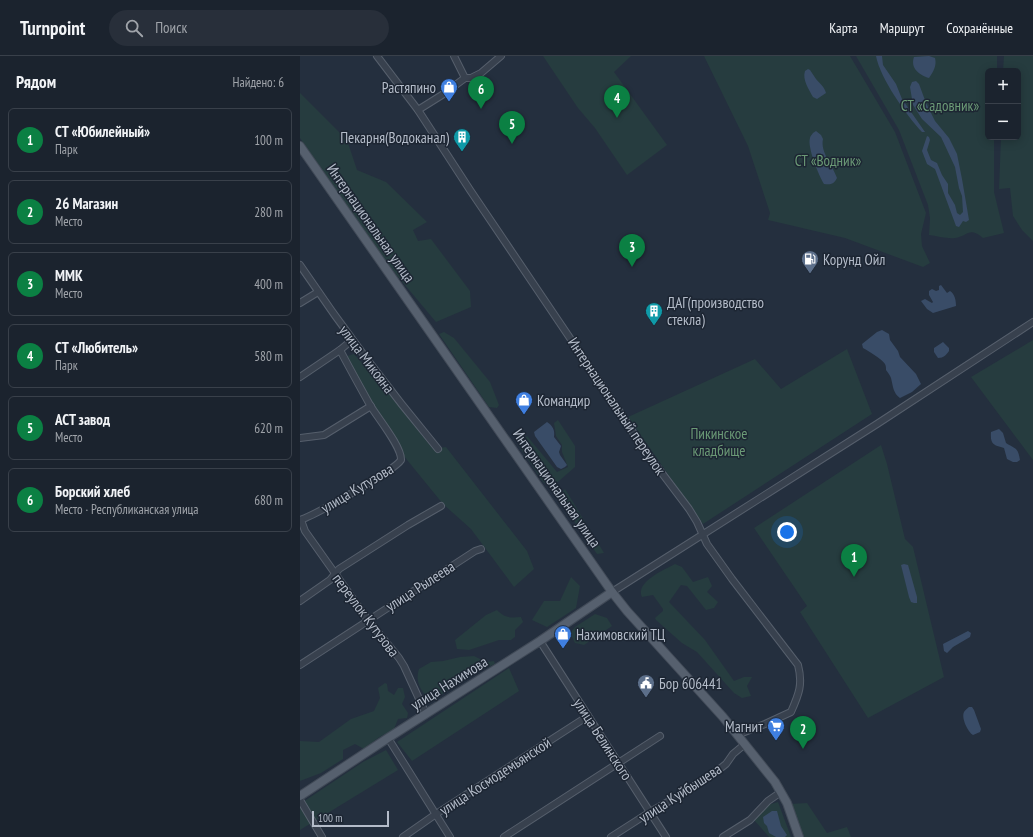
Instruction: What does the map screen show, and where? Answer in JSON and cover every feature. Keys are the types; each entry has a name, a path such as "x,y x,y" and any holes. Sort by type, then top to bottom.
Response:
{"main road":[{"name":"Интернациональная улица","path":"300,146 612,592 627,612 745,744 781,792 787,803 799,837"},
{"name":"улица Нахимова","path":"300,796 540,641 612,592"}],"street":[{"name":"Интернациональный переулок","path":"378,56 418,110 643,448 689,509 702,534 732,579 798,665 800,674 799,694 792,712 737,735"},
{"path":"454,56 465,78"},
{"path":"418,110 465,78 471,78 481,73 501,56"},
{"name":"улица Микояна","path":"300,265 352,340 402,407 438,449"},
{"path":"300,303 318,292"},
{"path":"612,592 871,428 1033,322"},
{"path":"300,377 352,340"},
{"path":"300,438 324,435 371,406 340,350"},
{"name":"улица Кутузова","path":"300,520 318,512 357,490 399,462 401,456 399,451 371,406"},
{"path":"300,601 330,580 339,569 441,506"},
{"name":"переулок Кутузова","path":"300,520 335,574 368,620 404,666 426,714"},
{"name":"улица Рылеева","path":"300,665 475,551 481,549"},
{"name":"улица Белинского","path":"540,641 666,837"},
{"name":"улица Космодемьянской","path":"403,837 588,716"},
{"path":"504,837 660,736"},
{"path":"388,738 450,837"},
{"name":"улица Куйбышева","path":"611,837 717,771 745,744"},
{"path":"723,837 750,820 768,800 781,792"},
{"path":"300,800 322,837"},
{"path":"734,830 738,837"}],"green space":[{"path":"543,56 631,56 614,72 667,145 627,175 595,128 578,108"},
{"name":"СТ «Водник»","path":"704,56 850,56 895,132 926,213 921,234 922,246 930,263 923,267 845,238 768,220 770,213 748,146"},
{"name":"СТ «Садовник»","path":"856,56 997,56 997,68 985,68 985,140 994,140 994,192 1004,233 983,238 978,234 971,232 955,238 929,235 930,218 928,205 899,130"},
{"path":"1004,56 1033,56 1033,241 1022,230 1013,216 1010,188 999,189 1001,140 1021,140 1021,68 1003,68"},
{"path":"300,93 347,140 357,170 386,182 427,222 413,230 418,241 431,239 470,291 471,307 436,322 384,260 300,138"},
{"path":"444,332 454,338 490,382 499,405 497,408 489,407 439,334"},
{"path":"1033,340 1033,460 971,377"},
{"name":"Пикинское кладбище","path":"847,349 872,414 703,524 628,417 755,359 781,389"},
{"path":"354,354 381,384 433,449 446,447 527,551 534,569 514,587 471,529 443,504 403,455 373,405 347,356"},
{"path":"558,420 575,446 575,467 552,487 543,482 519,446 527,436 557,472 568,467 562,452 562,445 556,436 554,423"},
{"path":"881,445 905,539 913,547 944,677 868,718 800,612 807,606 754,528"},
{"path":"565,489 604,553 597,554 565,508 560,495"},
{"path":"675,564 682,567 693,582 708,577 712,586 707,592 718,602 714,608 706,610 687,586 681,585 669,602 705,640 734,681 744,677 752,677 747,686 751,696 742,698 734,693 697,652 682,643 656,620 655,618 663,611 663,609 653,595 642,597 641,592 646,582 658,573"},
{"path":"571,577 580,586 576,608 547,627 532,620 544,601 560,601"},
{"path":"497,610 508,617 521,617 523,622 515,630 515,637 511,640 499,640 469,650 457,649 455,640 486,615"},
{"path":"595,614 607,618 612,626 584,645 575,643 570,633 575,627"},
{"path":"474,656 486,662 494,661 495,664 479,671 436,699 429,699 423,692 418,681 419,669 431,662"},
{"path":"509,668 519,691 412,761 397,742"},
{"path":"385,683 387,684 388,691 394,695 398,688 403,688 405,697 402,704 408,713 407,718 398,719 394,729 378,738 364,749 355,744 343,750 343,759 321,773 300,781 300,741 319,742 351,719 374,711 380,698 378,688"},
{"path":"386,750 398,770 300,830 300,804 363,762"},
{"path":"778,802 791,837 769,837 754,820 765,806"},
{"path":"807,803 827,833 847,827 851,837 801,837 790,804"}],"water":[{"path":"876,56 882,56 883,65 896,84 902,99 925,132 922,132 902,107 888,85"},
{"path":"929,56 935,58 935,64 929,78 919,73 914,68 913,61 914,57"},
{"path":"808,69 826,93 817,99 813,97 805,81 804,74"},
{"path":"916,81 919,84 935,121 949,138 957,154 969,220 966,222 963,221 959,227 956,226 935,169 927,164 922,151 927,136 930,140 927,150 931,160 937,163 948,184 948,193 955,205 957,213 960,215 963,212 962,196 955,167 941,137 922,119 913,105 910,87 912,82"},
{"path":"816,131 823,139 823,149 837,178 835,182 830,184 824,184 810,148 810,137"},
{"path":"941,285 947,293 950,291 953,294 956,306 933,313 927,309 921,301 925,299 932,303 933,302 929,295 929,291 932,289 936,291 939,290 939,286"},
{"path":"882,330 889,334 890,340 898,351 900,357 916,374 921,384 912,392 900,398 895,392 885,364 863,348 862,344 877,332"},
{"path":"943,342 949,348 949,351 943,357 938,358 934,352 934,348"},
{"path":"547,422 553,428 554,437 561,446 559,452 560,455 567,465 561,469 557,467 535,436 534,432"},
{"path":"999,429 1003,433 1006,443 1017,450 1020,460 1017,462 1007,459 1004,448 993,444 991,440 991,432"},
{"path":"901,565 908,565 917,597 917,603 911,602 909,597"},
{"path":"968,631 971,633 970,637 953,647 947,653 944,651 943,644"},
{"path":"972,707 974,710 981,729 980,732 973,735 967,728 963,718 965,710"},
{"path":"772,811 777,811 781,826 787,835 785,837 776,837 769,833 767,826 764,823 763,817"}],"place":[{"name":"Растяпино","path":"449,102"},
{"name":"Борский хлеб","path":"481,109"},
{"name":"СТ «Любитель»","path":"617,118"},
{"name":"АСТ завод","path":"512,144"},
{"name":"Пекарня(Водоканал)","path":"462,152"},
{"name":"ММК","path":"632,267"},
{"name":"Корунд Ойл","path":"810,274"},
{"name":"ДАГ(производство стекла)","path":"654,326"},
{"name":"Командир","path":"524,415"},
{"name":"СТ «Юбилейный»","path":"854,577"},
{"name":"Нахимовский ТЦ","path":"563,649"},
{"name":"Бор 606441","path":"646,698"},
{"name":"Магнит","path":"776,741"},
{"name":"26 Магазин","path":"803,749"}]}
